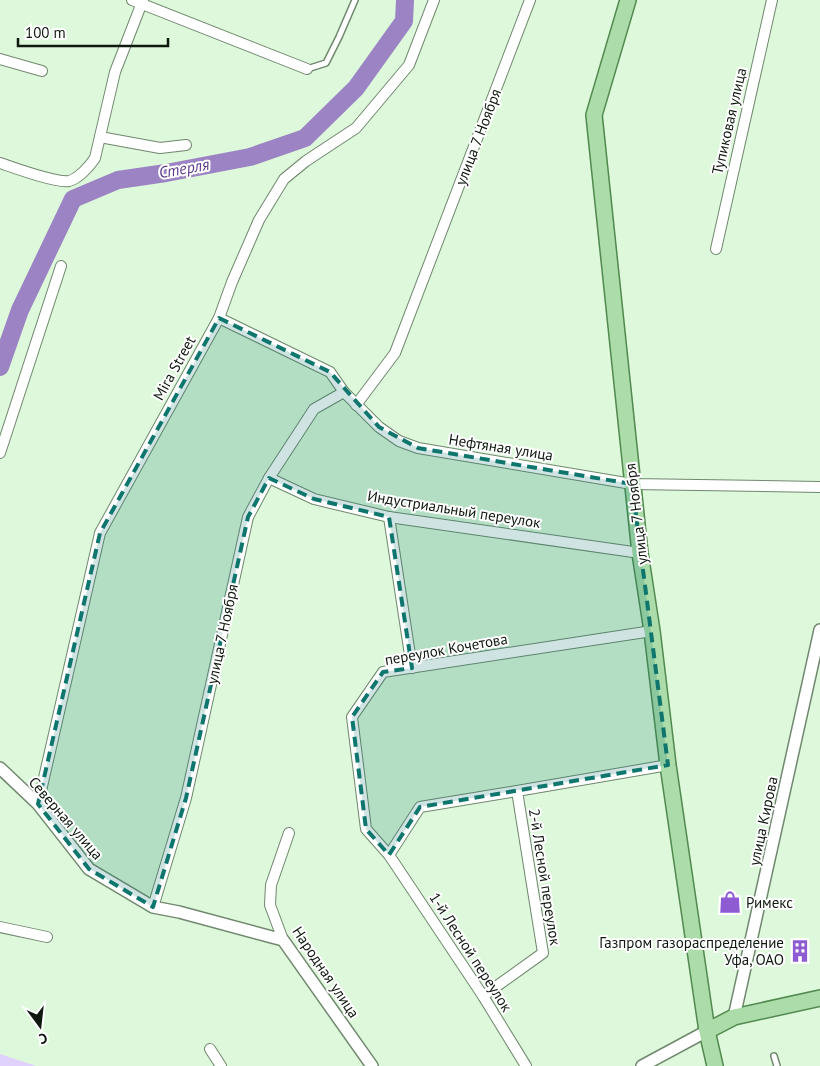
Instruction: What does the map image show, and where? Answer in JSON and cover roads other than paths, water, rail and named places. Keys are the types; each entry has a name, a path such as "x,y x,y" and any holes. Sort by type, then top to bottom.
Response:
{"main road":[{"name":"улица 7 Ноября","path":"628,0 594,115 640,553 652,631 668,765 707,1031 715,1066"},
{"path":"707,1031 734,1017 820,998"}],"street":[{"name":"Mira Street","path":"38,804 100,533 219,318 232,282 259,220 284,179 306,161 356,128 409,65 434,0"},
{"name":"улица 7 Ноября","path":"356,405 395,353 530,0"},
{"name":"Тупиковая улица","path":"716,249 772,0"},
{"path":"0,163 56,180 70,181 89,167 96,158 114,72 139,1 307,70"},
{"path":"0,59 42,71"},
{"path":"100,137 160,148 186,145"},
{"path":"0,452 61,266"},
{"name":"Нефтяная улица","path":"219,318 330,372 344,392 379,427 399,440 418,448 632,484 820,487"},
{"name":"улица 7 Ноября","path":"153,907 186,798 248,517 269,478 314,409 344,392"},
{"name":"Индустриальный переулок","path":"269,478 314,499 389,517 640,553"},
{"path":"389,517 412,668"},
{"name":"улица Кирова","path":"734,1017 820,630"},
{"name":"переулок Кочетова","path":"389,855 366,828 352,717 383,672 652,631"},
{"path":"389,855 420,807 668,765"},
{"name":"Северная улица","path":"0,768 38,804 89,869 153,907 283,940"},
{"name":"2-й Лесной переулок","path":"483,996 543,954 517,791"},
{"name":"Народная улица","path":"289,833 271,885 270,905 283,940 372,1066"},
{"name":"1-й Лесной переулок","path":"389,855 483,996 526,1066"},
{"path":"0,926 48,937"},
{"path":"648,1064 707,1031"},
{"path":"210,1049 221,1066"}],"lane":[{"path":"307,70 326,62 355,0"},
{"path":"774,1056 776,1066"}],"waterway":[{"name":"Стерля","path":"0,367 20,310 73,199 118,180 250,157 305,138 356,88 404,21 405,0"}],"place":[{"name":"Римекс","path":"730,902"},
{"name":"Газпром газораспределение Уфа, ОАО","path":"800,951"}]}
